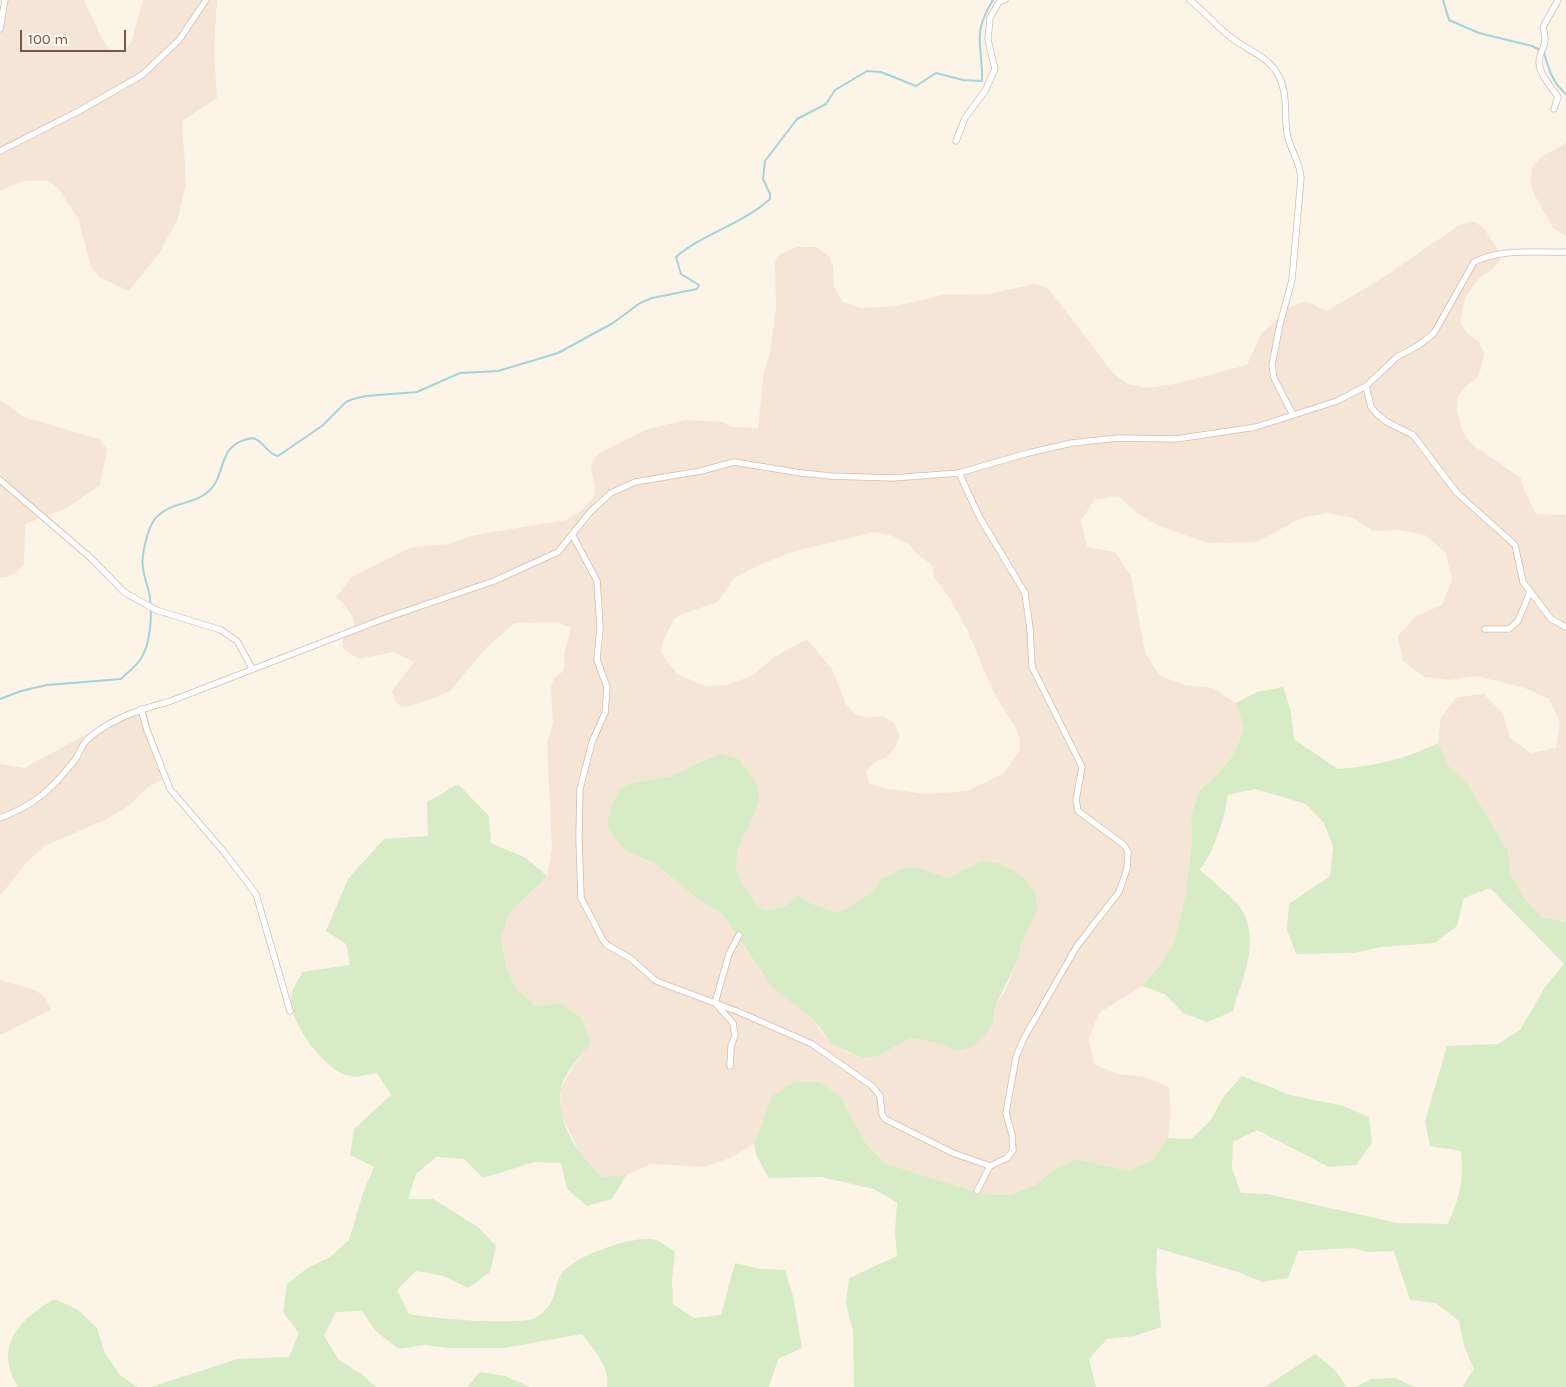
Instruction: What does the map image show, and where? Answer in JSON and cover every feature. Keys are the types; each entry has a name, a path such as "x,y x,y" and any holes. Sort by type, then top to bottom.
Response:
{"street":[{"path":"0,29 5,0"},
{"path":"0,151 79,111 142,75 179,40 206,0"},
{"path":"956,141 965,118 986,91 995,69 988,40 990,18 999,2 1005,0"},
{"path":"1190,0 1234,39 1261,55 1278,74 1284,92 1285,124 1288,139 1298,161 1301,178 1292,280 1280,324 1272,365 1274,378 1293,415"},
{"path":"1554,109 1558,97 1545,78 1539,62 1546,40 1543,27 1558,0"},
{"path":"0,818 46,794 76,758 85,743 99,730 141,709 168,702 252,668 494,581 558,552 573,536 591,511 611,493 635,482 701,471 734,462 831,476 892,478 959,473 1028,453 1072,443 1118,438 1176,440 1256,426 1337,401 1366,386 1397,357 1419,345 1434,333 1474,262 1516,251 1535,253 1566,252"},
{"path":"1366,386 1371,407 1376,413 1387,422 1413,435 1457,493 1515,545 1521,579 1551,619 1566,627"},
{"path":"959,473 980,518 1025,593 1032,667 1082,767 1076,800 1078,811 1124,845 1129,858 1120,892 1077,946 1024,1038 1016,1057 1006,1113 1012,1135 1013,1150 1007,1158 990,1166 977,1191"},
{"path":"0,480 92,560 124,592 156,610 221,630 237,641 252,668"},
{"path":"573,536 597,582 600,627 598,660 608,694 605,713 592,742 580,788 581,898 606,945 630,958 656,981 812,1044 872,1086 880,1096 882,1114 885,1119 954,1153 990,1166"},
{"path":"1485,629 1509,629 1518,621 1530,592"},
{"path":"141,709 147,730 170,789 224,852 256,894 290,1011"},
{"path":"714,1003 728,954 739,936"},
{"path":"714,1003 733,1023 735,1036 731,1046 730,1066"}],"shaded area":[{"path":"5,0 84,0 102,39 109,49 122,52 131,43 143,0 217,0 214,49 217,98 182,121 186,183 178,218 160,252 129,291 99,277 91,267 78,218 57,187 48,181 23,181 0,191 0,11"},
{"path":"1566,143 1566,236 1553,228 1534,194 1530,181 1532,167 1541,157"},
{"path":"1472,221 1483,227 1497,248 1500,261 1491,271 1481,276 1465,298 1460,322 1467,333 1478,341 1484,352 1482,366 1477,378 1466,386 1458,397 1457,411 1460,423 1465,436 1473,445 1521,478 1524,490 1536,514 1566,515 1566,922 1542,917 1525,899 1511,876 1508,851 1468,784 1449,766 1438,743 1441,717 1457,697 1484,694 1503,713 1510,738 1531,753 1556,748 1560,722 1549,699 1525,688 1476,676 1450,680 1424,677 1403,661 1398,636 1416,616 1442,605 1452,579 1445,552 1425,535 1399,530 1373,531 1353,518 1327,513 1301,518 1257,542 1208,543 1159,526 1137,513 1118,496 1094,500 1081,521 1087,547 1115,552 1131,576 1145,652 1160,676 1185,685 1213,688 1236,703 1244,728 1234,754 1218,774 1200,790 1191,815 1192,841 1186,893 1174,943 1159,966 1142,986 1099,1013 1089,1038 1094,1064 1117,1074 1145,1077 1169,1087 1171,1112 1168,1138 1152,1160 1128,1171 1077,1159 1054,1169 1035,1185 1010,1195 983,1194 884,1163 865,1142 841,1098 772,1096 754,1144 730,1158 704,1167 651,1164 626,1175 602,1177 583,1159 560,1113 561,1088 574,1065 590,1044 560,1003 536,1006 516,989 506,966 501,940 509,913 547,875 552,850 547,741 553,723 551,687 554,678 562,672 565,664 564,655 571,628 558,622 515,623 488,646 449,692 408,707 400,706 394,699 392,691 414,662 393,652 359,659 344,650 342,641 354,627 353,618 343,603 336,598 351,577 412,547 449,544 475,535 566,520 581,511 594,497 595,487 591,469 593,460 599,453 648,429 685,420 723,422 731,427 758,428 764,371 770,353 776,307 775,262 780,254 797,247 815,247 824,252 830,258 833,267 834,286 838,295 843,302 860,308 897,306 943,295 989,294 1034,284 1048,288 1113,373 1128,384 1146,388 1174,384 1247,365 1261,334 1289,308 1306,301 1326,311 1378,281 1458,226","holes":["875,532 893,536 910,545 915,552 932,565 934,577 949,597 968,632 994,693 1015,727 1020,739 1019,752 1003,774 967,791 925,794 882,788 869,783 866,771 875,762 887,757 895,747 900,736 894,723 883,716 868,718 855,714 846,704 832,669 807,639 774,657 752,676 726,685 705,686 677,674 661,653 662,644 674,619 718,602 734,578 759,565 795,551","720,753 759,804 738,849 736,868 742,883 758,907 768,910 785,906 798,895 812,904 839,914 870,894 885,878 916,867 949,878 980,861 1037,912 1022,942 1018,960 1005,991 995,1006 993,1022 956,1051 942,1044 909,1038 879,1056 862,1058 846,1052 821,1033 813,1019 761,972 723,915 695,897 657,865 627,851 620,788 636,782 671,776"]},
{"path":"0,400 24,417 99,439 107,449 100,485 67,508 25,524 24,564 16,573 5,577 0,577"},
{"path":"147,713 163,779 148,787 128,806 105,820 46,845 26,863 0,896 0,764 24,768 109,722"},
{"path":"0,980 35,990 45,997 51,1010 0,1035"}],"green space":[{"path":"1283,687 1291,712 1294,739 1338,769 1390,761 1438,743 1449,766 1468,784 1508,851 1511,876 1525,899 1542,917 1566,922 1566,1387 1462,1387 1474,1369 1464,1346 1459,1321 1436,1303 1410,1300 1394,1251 1368,1252 1352,1248 1298,1251 1288,1278 1262,1282 1238,1272 1157,1248 1156,1273 1161,1327 1135,1336 1107,1339 1089,1359 1096,1387 854,1387 853,1331 846,1304 849,1278 897,1256 895,1231 897,1203 874,1189 821,1177 769,1178 756,1155 754,1144 772,1096 795,1082 820,1082 841,1098 865,1142 884,1163 983,1194 1010,1195 1035,1185 1054,1169 1077,1159 1128,1171 1152,1160 1168,1138 1191,1139 1210,1121 1224,1096 1242,1076 1290,1095 1343,1106 1369,1117 1372,1143 1356,1165 1329,1167 1257,1130 1233,1142 1232,1168 1241,1193 1267,1194 1397,1223 1448,1224 1460,1189 1462,1172 1461,1151 1430,1146 1425,1121 1447,1046 1498,1044 1520,1030 1545,987 1564,964 1490,888 1464,898 1457,926 1435,943 1381,947 1354,953 1296,954 1287,930 1289,904 1330,876 1333,847 1324,823 1306,804 1255,789 1228,795 1218,834 1200,870 1236,902 1246,919 1250,945 1245,972 1233,1011 1208,1022 1183,1013 1165,994 1142,986 1159,966 1174,943 1186,893 1192,841 1191,815 1200,790 1218,774 1234,754 1244,728 1236,703 1257,692"},
{"path":"720,753 738,759 758,786 759,804 738,849 736,868 742,883 758,907 768,910 785,906 798,895 812,904 839,913 870,894 884,878 899,870 916,867 949,878 980,861 997,863 1014,870 1027,881 1036,896 1037,912 1022,942 1018,960 995,1006 993,1022 984,1037 972,1047 956,1051 942,1044 909,1038 879,1056 862,1058 832,1044 813,1019 771,986 723,915 695,897 657,865 627,851 615,839 607,824 611,808 620,788 636,782 671,776"},
{"path":"458,784 489,816 491,843 526,858 547,876 509,913 501,940 506,966 516,989 536,1006 560,1003 582,1019 591,1044 565,1077 561,1089 560,1102 565,1126 577,1148 602,1177 626,1175 612,1199 587,1206 567,1189 561,1163 535,1162 483,1178 464,1159 436,1157 416,1174 408,1199 433,1199 478,1227 496,1246 490,1272 468,1288 444,1276 416,1271 397,1290 409,1314 475,1321 528,1320 544,1312 553,1298 560,1276 575,1262 617,1244 653,1239 675,1252 672,1280 673,1304 694,1318 721,1315 735,1263 760,1269 785,1270 793,1296 802,1348 778,1359 769,1387 607,1387 607,1374 604,1366 582,1334 504,1348 450,1348 424,1345 398,1349 376,1331 362,1311 336,1312 324,1336 339,1360 360,1373 376,1387 151,1387 237,1359 289,1357 299,1333 283,1312 287,1284 306,1269 330,1257 349,1240 364,1190 374,1167 350,1155 354,1129 391,1095 377,1073 350,1076 340,1073 330,1066 302,1032 292,1007 291,997 302,972 350,965 346,944 326,931 348,879 384,839 428,836 427,802"},
{"path":"54,1299 77,1309 97,1328 105,1353 120,1375 137,1387 19,1387 10,1370 9,1347 13,1337 26,1319"},
{"path":"1315,1354 1335,1370 1347,1387 1265,1387"},
{"path":"480,1372 505,1376 530,1387 467,1387"},
{"path":"1396,1378 1414,1387 1356,1387 1371,1379"}],"waterway":[{"path":"0,699 21,691 47,685 121,679 136,665 144,654 150,630 150,598 144,572 143,557 151,525 167,509 197,499 210,490 219,476 228,452 233,446 241,441 253,438 271,453 278,456 322,426 346,402 353,399 366,396 417,392 460,373 498,371 558,353 613,323 640,303 652,298 697,289 699,285 681,274 676,257 698,241 747,216 770,199 770,194 763,179 765,161 797,119 826,104 835,90 867,71 881,72 916,86 936,73 963,80 982,81 980,32 986,12 993,0"},
{"path":"1443,0 1449,20 1479,33 1532,46 1540,50"},
{"path":"1544,53 1554,80 1566,94"}]}
